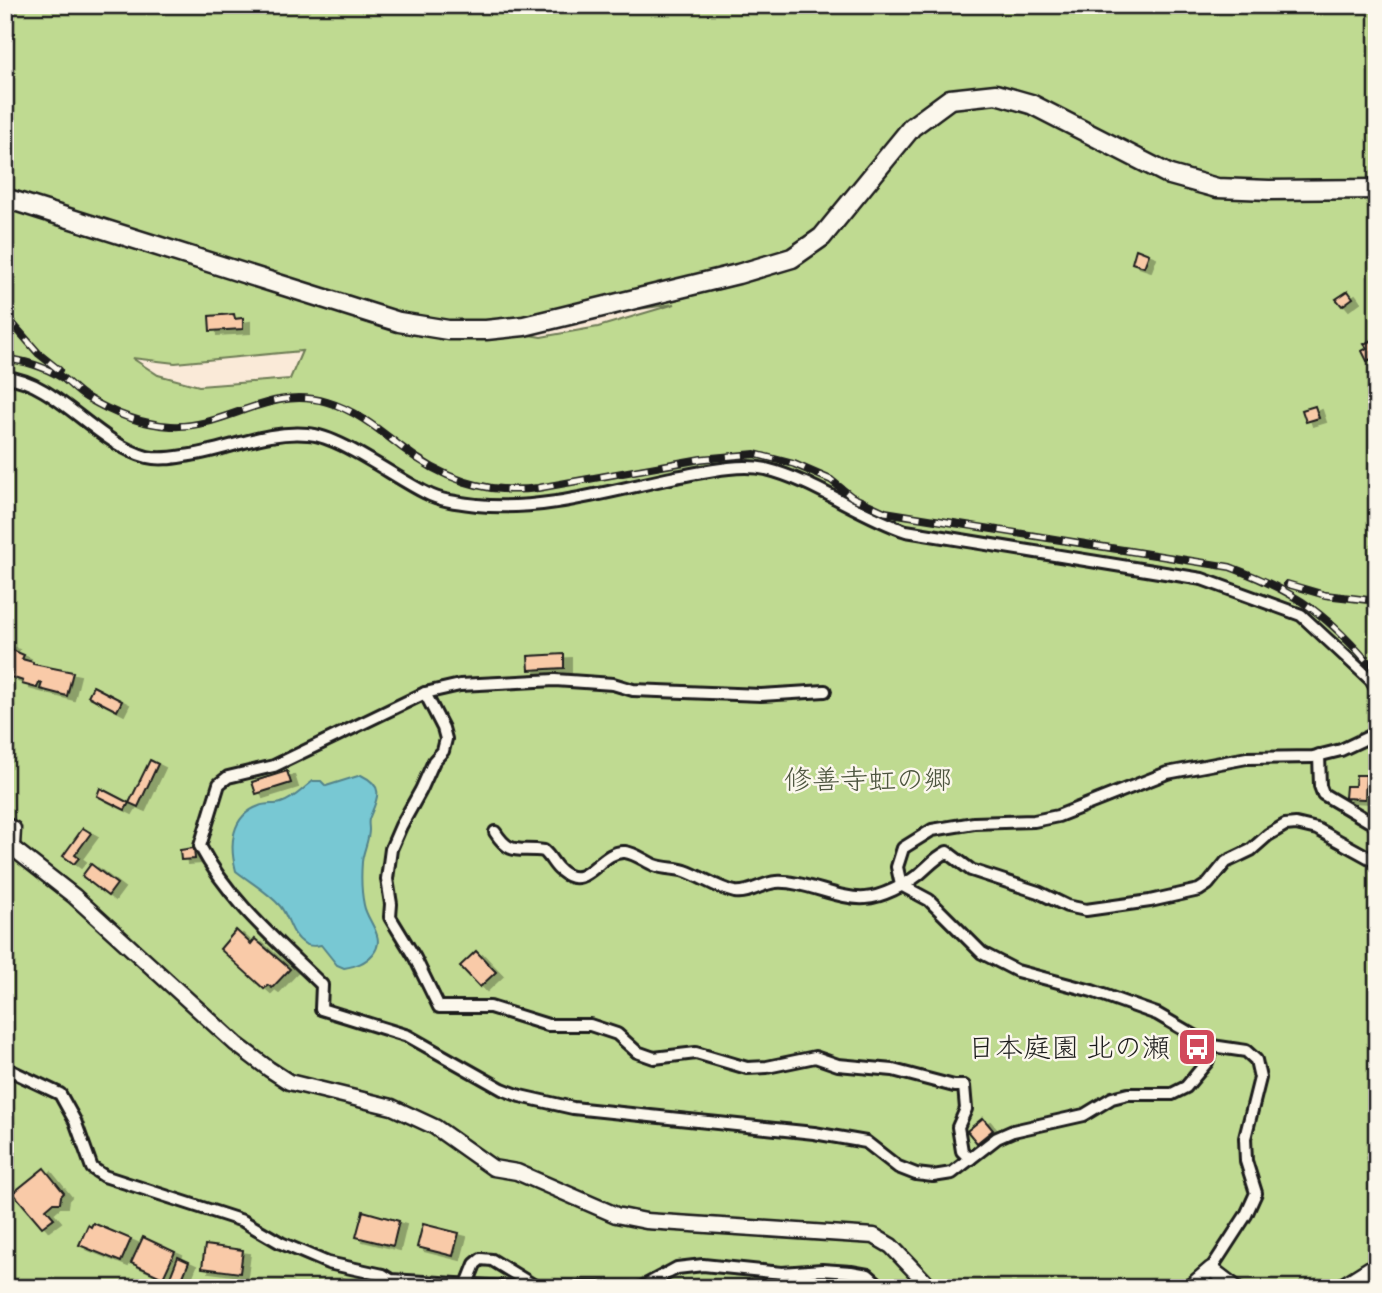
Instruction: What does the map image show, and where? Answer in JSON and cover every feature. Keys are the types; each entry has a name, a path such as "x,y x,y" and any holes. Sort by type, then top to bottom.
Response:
{"street":[{"path":"5,198 399,322 448,330 486,330 537,323 738,274 792,258 822,237 912,127 950,99 996,94 1031,104 1170,175 1217,188 1377,189"},
{"path":"5,377 33,384 106,436 146,457 164,459 211,453 280,433 310,433 337,443 429,495 476,505 502,507 549,503 703,472 734,468 764,469 800,482 879,522 906,531 1202,579 1301,615 1371,680 1377,690"},
{"path":"825,691 761,695 633,690 613,684 555,680 460,685 425,693 274,766 228,777 219,784 200,846 213,872 258,923 322,985 321,1009 408,1036 502,1089 544,1103 814,1133 866,1142 898,1167 916,1174 933,1175 952,1173 997,1138 1013,1131 1084,1115 1112,1098 1128,1094 1172,1094 1186,1087 1200,1071 1207,1062 1212,1046"},
{"path":"425,693 446,739 443,751 434,761 391,849 387,879 390,917 415,958 439,1007 490,1007 548,1025 590,1025 617,1034 637,1052 654,1058 696,1053 747,1068 767,1067 815,1057 838,1065 893,1070 954,1086 964,1086 966,1109 958,1127 962,1151 970,1159"},
{"path":"1189,1288 1211,1269 1246,1215 1256,1194 1246,1161 1245,1138 1260,1078 1256,1060 1246,1051 1212,1046 1157,1014 1092,991 1017,971 982,953 929,900 901,885 897,867 903,848 932,830 974,823 1034,821 1046,818 1182,769 1247,758 1319,755 1341,750 1377,733"},
{"path":"1319,755 1320,786 1323,794 1377,826"},
{"path":"495,832 509,849 519,852 531,849 544,851 568,877 579,878 592,873 610,854 625,852 665,869 684,871 736,892 780,882 848,897 867,898 901,885 918,875 935,858 947,852 971,870 1038,892 1067,906 1086,910 1199,890 1208,884 1227,862 1251,850 1285,825 1296,824 1317,829 1377,862"},
{"path":"5,825 13,829 7,844 74,896 236,1044 289,1082 391,1107 435,1127 493,1168 517,1172 616,1215 646,1221 874,1236 891,1246 931,1288"},
{"path":"5,1068 60,1094 75,1121 92,1168 104,1176 243,1221 281,1243 328,1263 383,1275 391,1280 629,1288"},
{"path":"467,1284 475,1264 481,1259 492,1260 534,1286"},
{"path":"1339,1288 1377,1264"},
{"path":"640,1288 677,1268 703,1265 782,1273 822,1270 851,1272 868,1275 883,1288"},
{"path":"1211,1269 1236,1288"}],"green space":[{"name":"修善寺虹の郷","path":"5,5 1377,5 1377,1288 5,1288","holes":["675,304 598,327 541,337 493,329","302,351 290,379 199,386 158,375 132,358 175,363"]}],"water":[{"path":"361,775 377,789 375,805 369,819 361,878 364,905 378,942 377,948 367,960 344,968 337,965 321,945 309,946 300,940 280,906 236,871 233,842 238,824 250,811 262,805 286,801 313,781 321,781 326,786"}],"building":[{"path":"1136,249 1149,254 1144,267 1132,263"},
{"path":"1348,291 1353,298 1342,306 1336,299"},
{"path":"234,314 235,319 243,318 243,329 210,331 209,316"},
{"path":"1377,337 1377,363 1374,364 1371,359 1367,361 1362,351 1367,348 1364,344"},
{"path":"1315,406 1319,418 1306,422 1302,410"},
{"path":"5,643 12,646 10,649 24,655 22,659 33,664 73,672 67,696 40,689 42,683 39,682 37,688 22,684 23,681 11,677 12,673 5,671"},
{"path":"564,654 564,668 529,670 528,656"},
{"path":"93,686 122,701 117,711 88,696"},
{"path":"150,760 158,764 138,807 129,803"},
{"path":"287,771 291,783 256,794 252,782"},
{"path":"1356,775 1366,775 1365,799 1345,798 1346,786 1355,786"},
{"path":"100,788 129,803 125,810 97,796"},
{"path":"83,828 91,833 75,855 79,858 74,864 63,856"},
{"path":"194,848 195,859 181,860 180,850"},
{"path":"91,864 117,884 108,896 82,876"},
{"path":"236,930 251,944 255,939 290,969 272,988 268,985 264,989 220,949"},
{"path":"476,951 496,972 480,987 460,966"},
{"path":"983,1118 993,1130 977,1143 967,1131"},
{"path":"44,1168 64,1193 60,1203 53,1203 46,1209 54,1218 42,1227 13,1193"},
{"path":"363,1211 399,1221 393,1246 356,1237"},
{"path":"93,1223 131,1239 121,1262 79,1245 88,1225 91,1227"},
{"path":"423,1224 459,1233 453,1256 417,1247"},
{"path":"143,1237 175,1252 163,1278 131,1263"},
{"path":"205,1245 243,1250 240,1273 202,1268"},
{"path":"178,1257 189,1262 180,1284 169,1280"},
{"path":"342,1279 381,1286 381,1288 340,1288"}],"railway":[{"path":"5,315 39,354 59,370"},
{"path":"5,359 26,362 48,370 106,408 127,417 160,425 191,425 285,399 306,398 327,402 365,420 431,467 464,482 500,489 538,488 701,459 755,454 794,464 831,480 852,497 885,512 1230,567 1276,587 1312,609 1344,636 1377,673"},
{"path":"1287,584 1325,595 1377,601"}],"place":[{"name":"日本庭園 北の瀬","path":"1197,1047"}]}
